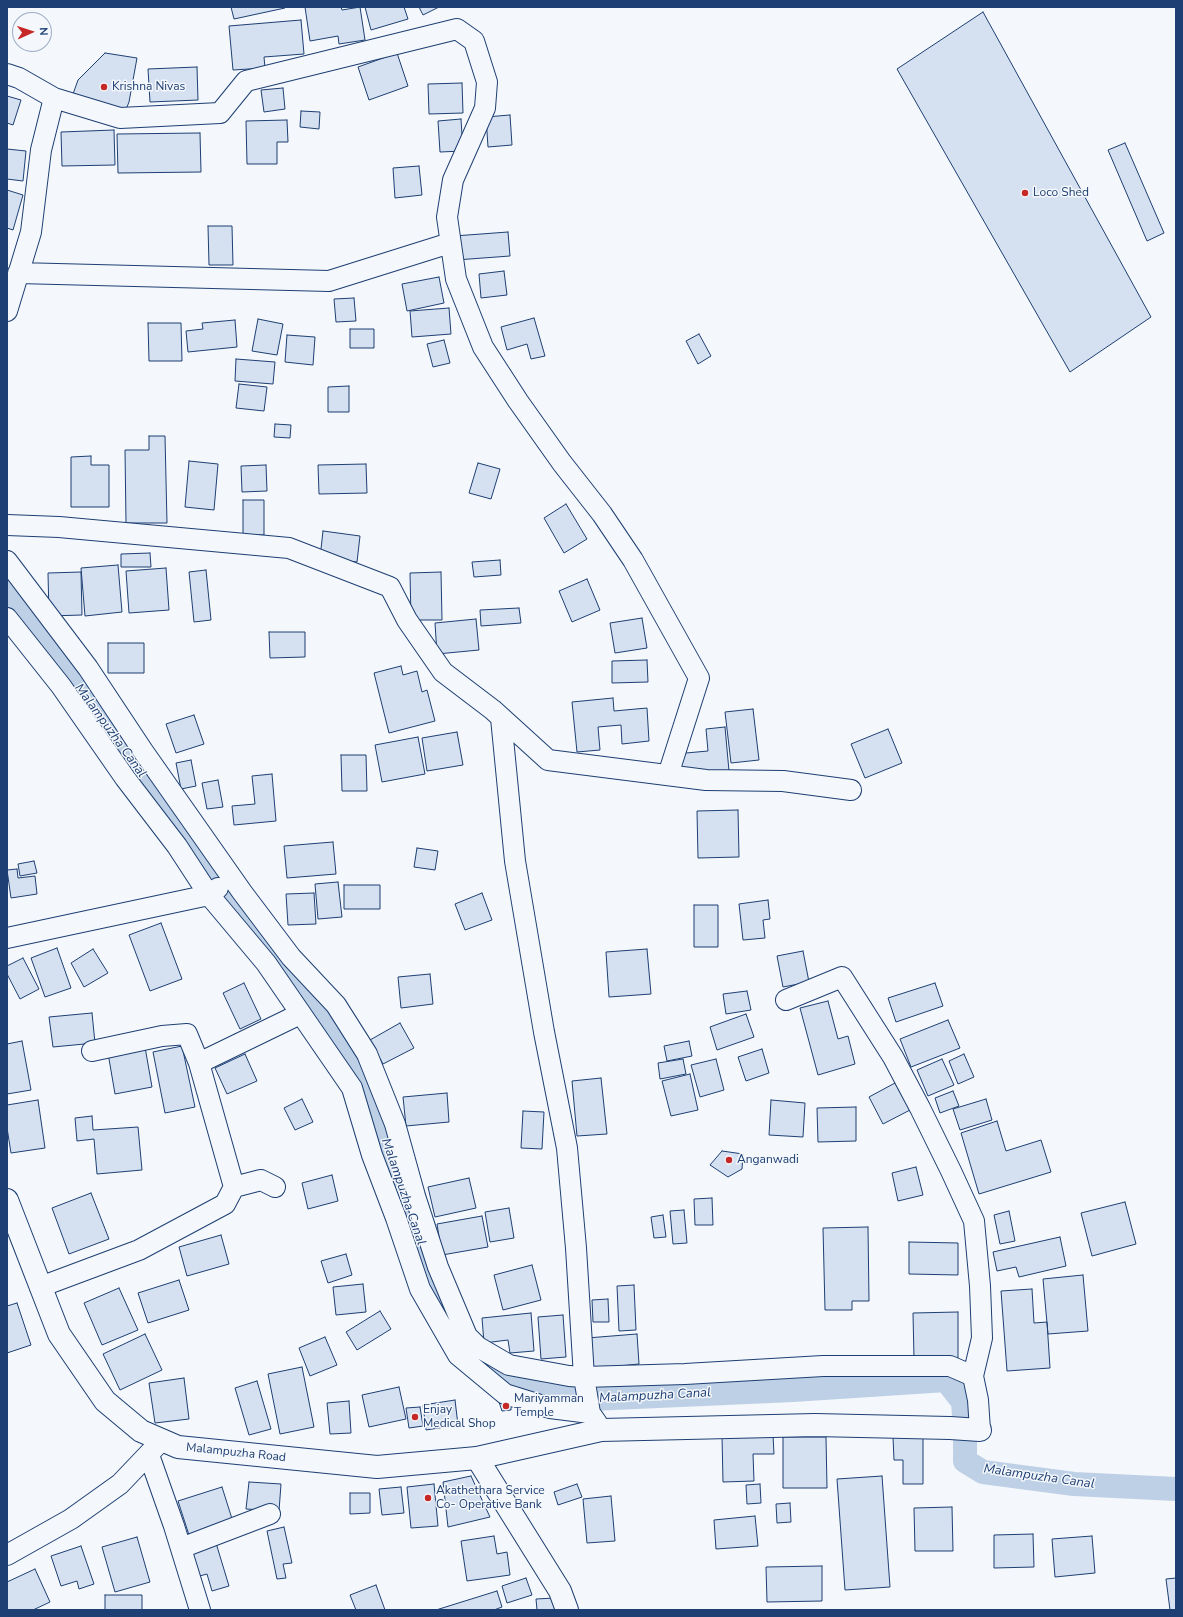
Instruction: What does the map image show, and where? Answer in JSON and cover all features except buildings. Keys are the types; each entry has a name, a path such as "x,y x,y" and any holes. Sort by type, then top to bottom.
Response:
{"main road":[{"name":"Malampuzha Road","path":"7,1200 59,1334 105,1401 141,1431 155,1447 178,1447 377,1467 477,1458 595,1421 950,1428 980,1430"},
{"path":"477,1458 560,1591 567,1610"}],"street":[{"path":"7,74 19,78 54,98 120,118 220,113 246,81 457,29 474,41 487,82 485,108 453,180 447,217 456,279 483,347 518,401 562,463 602,514 628,553 699,678 668,775"},
{"path":"7,311 31,232 41,150 54,98"},
{"path":"18,274 329,281 450,243"},
{"path":"7,525 59,527 289,548 390,587 407,620 443,672 501,718 548,760 706,780 783,781 851,790"},
{"path":"7,561 88,668 143,751 242,892 291,957 336,1005 367,1054 395,1124 415,1196 438,1267 467,1336 478,1347 509,1365 570,1376 584,1377 684,1374 823,1366 950,1366 973,1376"},
{"path":"7,618 61,686 125,778 177,846 209,895 266,963 352,1088 372,1155 396,1218 420,1289 458,1355 505,1394 595,1421"},
{"path":"501,718 514,860 544,1032 567,1148 576,1248 584,1377 595,1421"},
{"path":"7,938 209,895 233,878"},
{"path":"786,1000 842,977 893,1057 920,1108 974,1221 980,1286 982,1338 973,1376 978,1400 980,1430"},
{"path":"199,1063 300,1014"},
{"path":"40,1287 139,1250 225,1204 234,1187 199,1063 187,1034 162,1036 92,1051"},
{"path":"234,1187 261,1180 275,1187"},
{"path":"155,1447 181,1548 200,1610"},
{"path":"7,1555 71,1518 120,1484 155,1447"},
{"path":"181,1548 270,1514"}],"waterway":[{"name":"Malampuzha Canal","path":"7,589 159,802 213,872"},
{"name":"Malampuzha Canal","path":"233,899 293,974 337,1037 374,1104 395,1175 444,1306 467,1351 515,1383 543,1395 591,1399 793,1390 946,1380 963,1402 965,1461 983,1472 1074,1484 1176,1489"}],"place":[{"name":"Krishna Nivas","path":"104,87"},
{"name":"Loco Shed","path":"1025,193"},
{"name":"Anganwadi","path":"729,1160"},
{"name":"Mariyamman Temple","path":"506,1406"},
{"name":"Enjay Medical Shop","path":"415,1417"},
{"name":"Akathethara Service Co- Operative Bank","path":"428,1498"}]}
